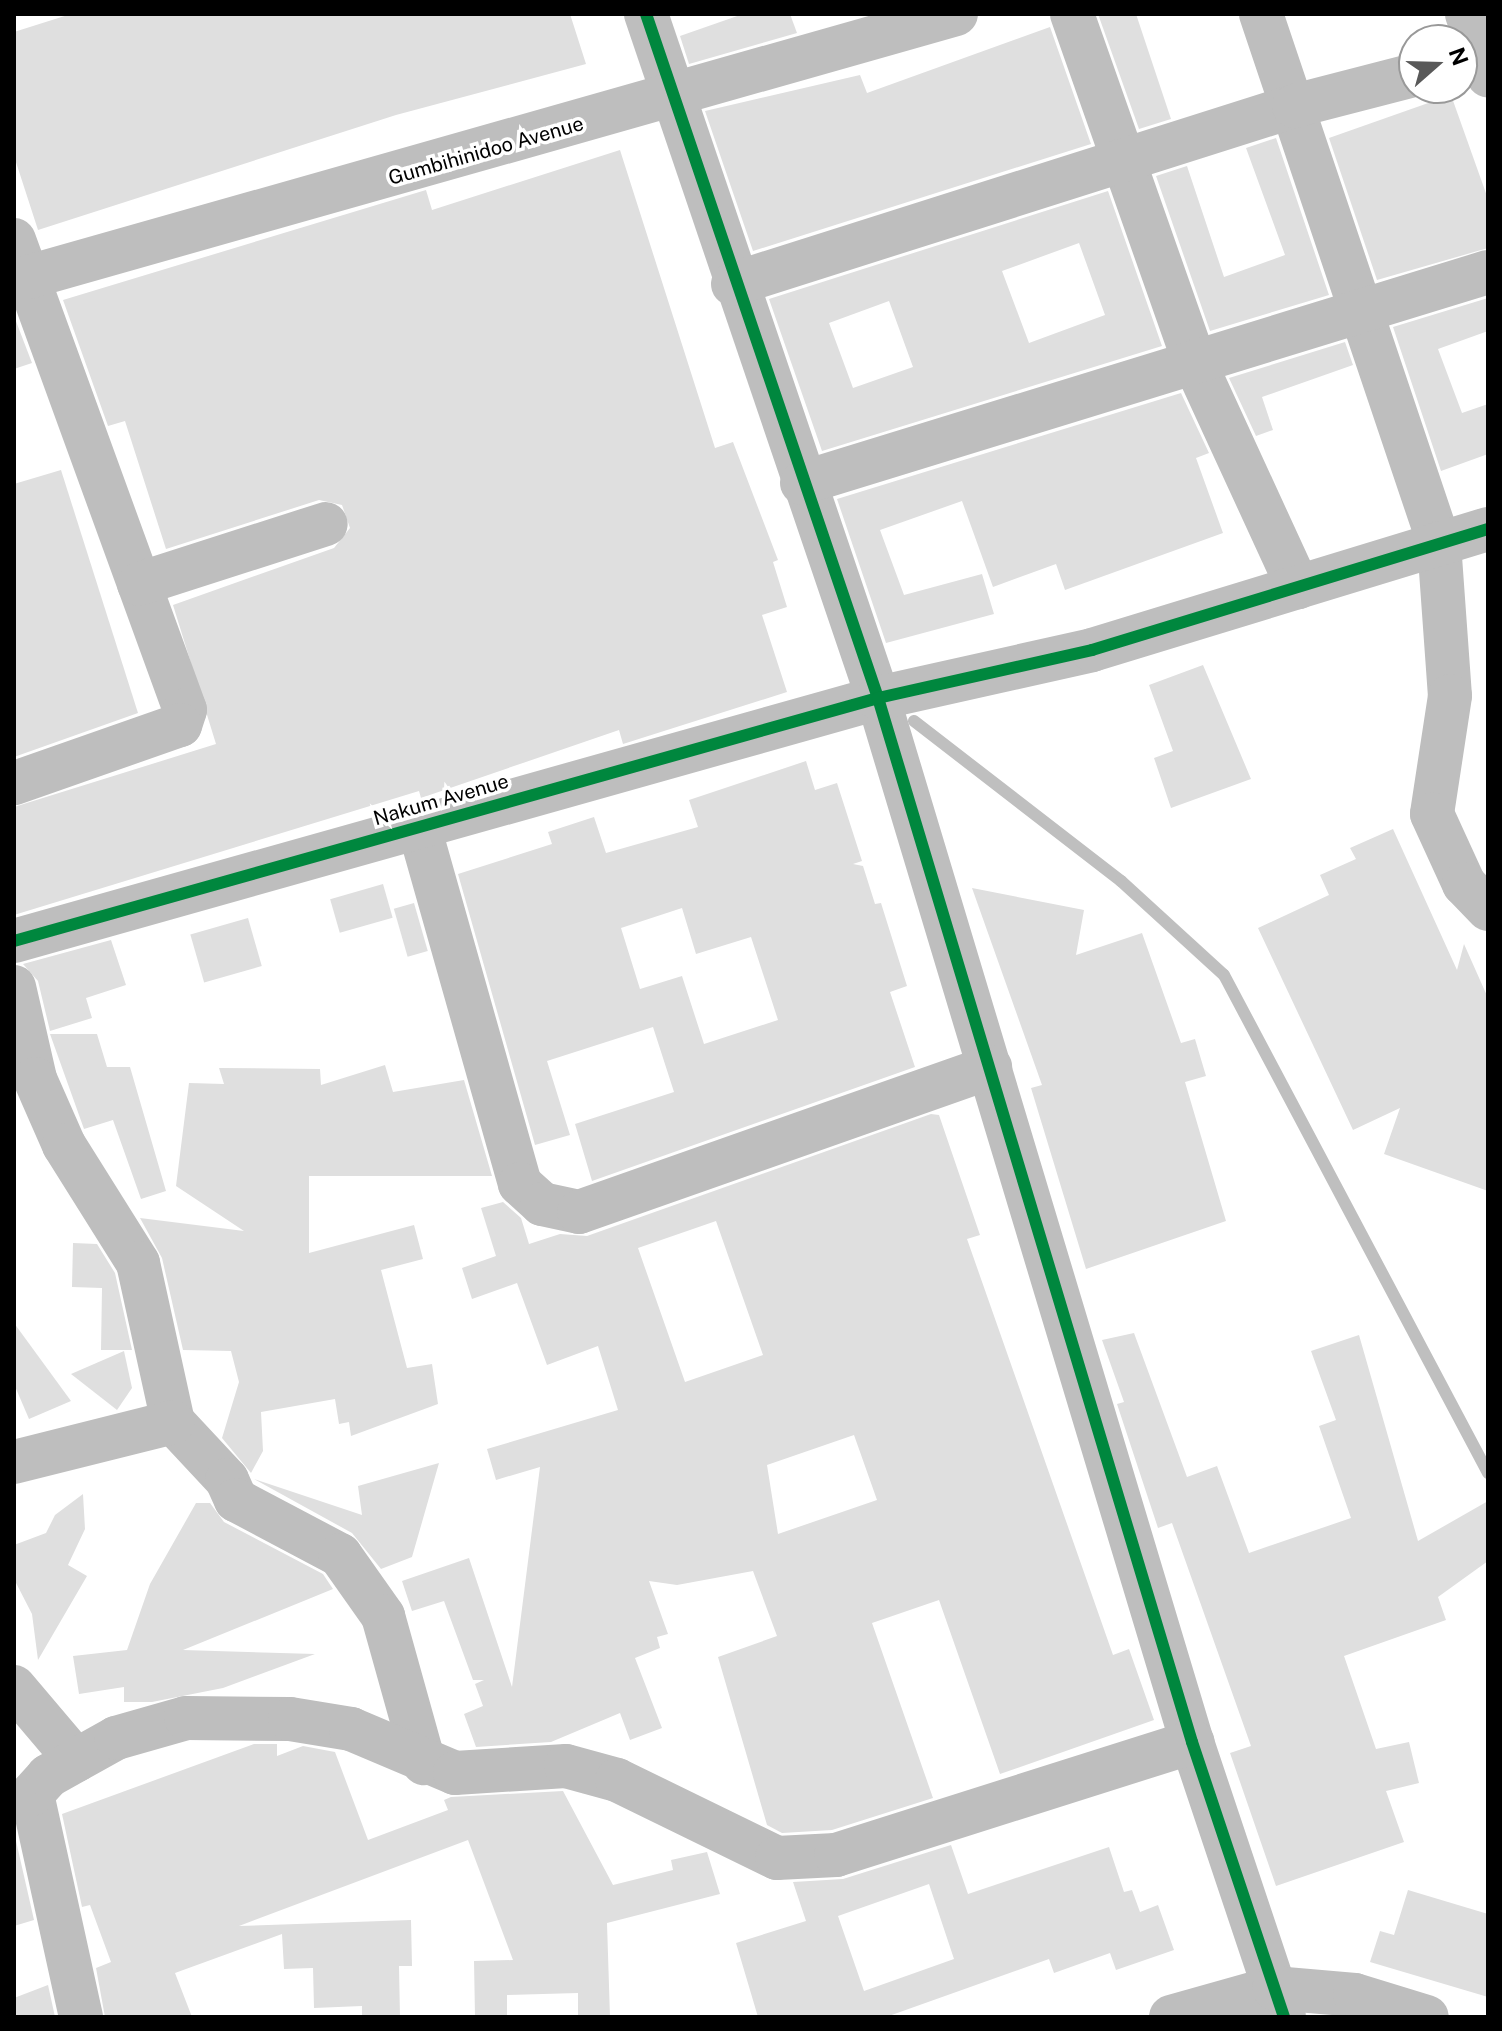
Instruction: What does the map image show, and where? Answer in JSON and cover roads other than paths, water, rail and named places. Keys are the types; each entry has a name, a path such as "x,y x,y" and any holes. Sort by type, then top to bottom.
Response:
{"street":[{"path":"646,14 733,284 878,698 1192,1742 1279,2002"},
{"name":"Gumbihinidoo Avenue","path":"18,266 673,99 956,14"},
{"path":"1072,14 1194,361 1298,587"},
{"path":"1261,14 1365,312 1439,543 1450,696 1432,814 1464,884 1488,909"},
{"path":"1467,14 1480,62"},
{"path":"733,284 1294,106 1398,79"},
{"path":"14,783 180,725 185,710 18,266"},
{"path":"802,483 1488,272"},
{"path":"139,584 326,524"},
{"name":"Nakum Avenue","path":"14,941 878,698 1092,650 1488,529"},
{"path":"419,827 520,1184 542,1204 579,1212 990,1067"},
{"path":"14,987 40,1092 138,1263 173,1422 227,1480 236,1500 340,1555 383,1616 424,1763"},
{"path":"14,1462 173,1422"},
{"path":"14,1687 76,1760"},
{"path":"81,2017 32,1794 76,1760 116,1738 186,1718 290,1719 351,1729 424,1763 455,1773 566,1766 617,1780 777,1858 836,1855 1192,1742"},
{"path":"1171,2017 1355,1995 1427,2017"}],"waterway":[{"path":"914,721 1121,881 1224,975 1488,1473"}]}
